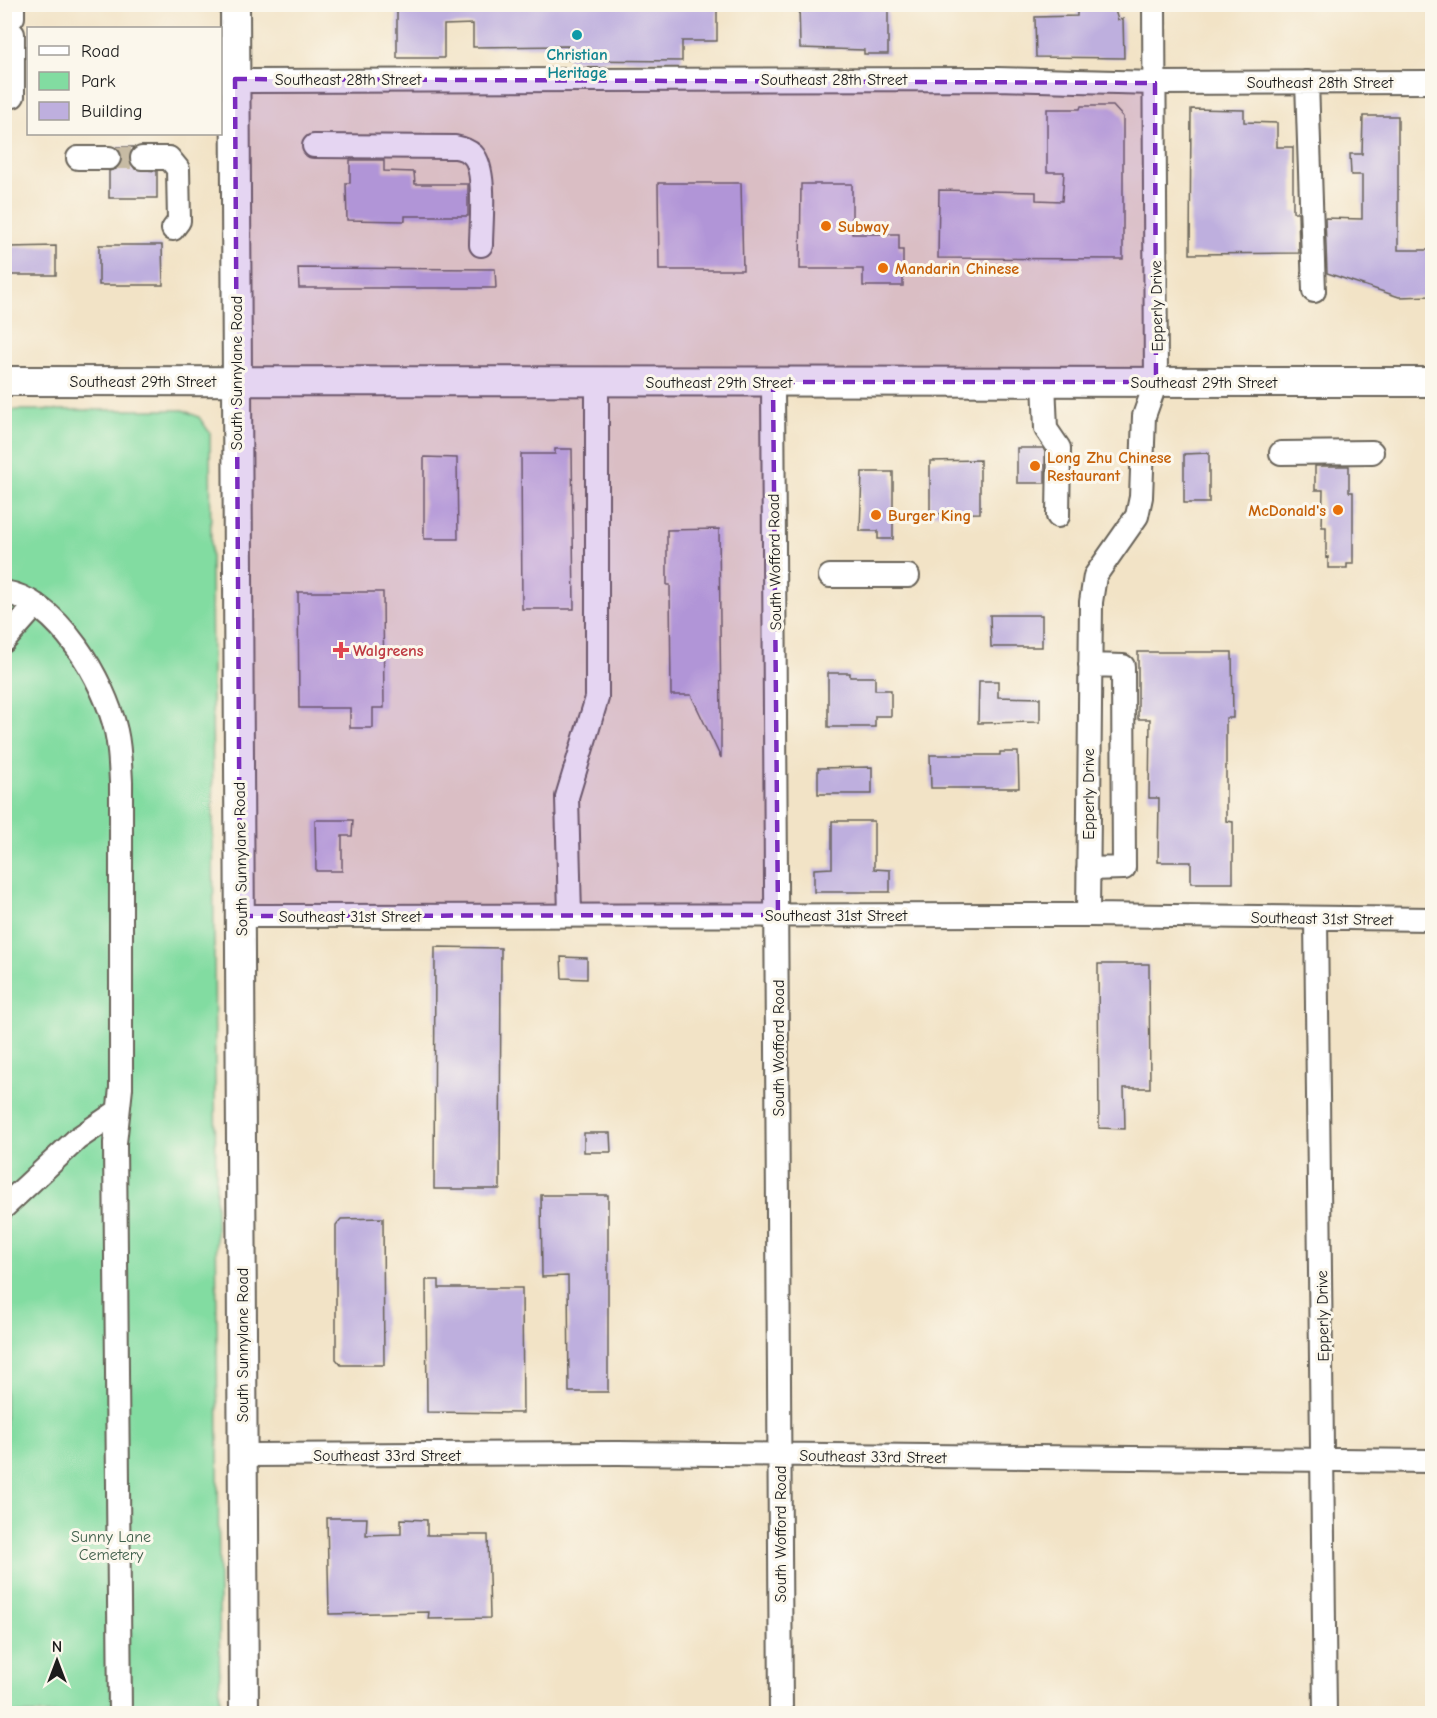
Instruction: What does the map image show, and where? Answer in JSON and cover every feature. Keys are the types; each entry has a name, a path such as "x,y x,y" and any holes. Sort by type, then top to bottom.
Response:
{"main road":[{"name":"South Sunnylane Road","path":"235,4 228,80 236,381 244,1713"},
{"name":"Southeast 29th Street","path":"4,381 1432,382"}],"street":[{"name":"Epperly Drive","path":"1088,915 1091,602 1095,576 1137,516 1141,498 1144,416 1156,382 1154,4"},
{"path":"13,19 15,96"},
{"name":"Southeast 28th Street","path":"228,80 996,79 1155,83 1432,82"},
{"path":"1307,82 1314,291"},
{"path":"314,146 455,147 465,150 472,155 480,167 481,245"},
{"path":"78,158 109,158"},
{"path":"142,158 169,158 178,169 179,221 173,229"},
{"path":"570,915 567,797 597,698 597,381"},
{"name":"South Wofford Road","path":"773,382 781,1713"},
{"path":"1044,382 1046,429 1059,448 1058,516"},
{"path":"1281,453 1372,452"},
{"path":"830,576 908,576"},
{"path":"4,591 18,594 36,605 61,628 80,653 104,696 116,730 121,782 121,1088 115,1143 120,1713"},
{"path":"4,642 36,605"},
{"path":"1088,869 1124,868 1123,666 1090,665"},
{"path":"1089,722 1123,721"},
{"path":"1088,802 1124,802"},
{"name":"Southeast 31st Street","path":"240,916 1088,915 1432,919"},
{"name":"Epperly Drive","path":"1316,918 1325,1713"},
{"path":"4,1207 77,1139 118,1112"},
{"name":"Southeast 33rd Street","path":"242,1455 780,1455 1432,1461"}],"highlighted area":[{"path":"235,79 1155,83 1156,382 773,382 778,915 240,916"}],"green space":[{"name":"Sunny Lane Cemetery","path":"5,410 183,410 199,417 210,433 220,1713 5,1714"}],"building":[{"name":"Christian Heritage","path":"397,4 717,4 717,41 682,41 682,61 568,60 568,46 473,47 473,24 444,25 444,58 397,58"},
{"path":"799,4 888,4 888,54 864,54 864,50 800,48"},
{"path":"1077,4 1113,4 1118,20 1123,19 1124,58 1036,57 1035,17 1077,16"},
{"path":"1081,106 1113,106 1123,117 1123,259 938,258 939,190 1036,192 1036,200 1062,201 1064,172 1047,172 1047,109 1080,109"},
{"path":"1191,109 1244,110 1244,122 1277,123 1277,147 1293,147 1293,212 1298,212 1299,253 1190,254"},
{"path":"1363,116 1398,116 1398,250 1432,250 1432,296 1399,297 1327,273 1325,218 1362,219 1362,175 1351,175 1350,154 1362,154"},
{"path":"117,147 134,147 129,159 135,169 157,171 157,198 109,198 109,171 116,169 122,159"},
{"path":"350,160 384,160 384,171 414,172 415,184 468,184 468,216 405,216 405,221 347,220 346,183 350,183"},
{"path":"658,183 741,183 743,270 659,270"},
{"name":"Subway","path":"801,184 852,184 852,234 899,234 899,250 903,250 903,286 863,286 863,269 800,269"},
{"path":"99,245 162,245 163,285 99,285"},
{"path":"56,246 56,275 9,275 9,247"},
{"path":"298,268 495,269 496,288 299,288"},
{"name":"Long Zhu Chinese Restaurant","path":"1017,448 1043,448 1045,483 1017,483"},
{"path":"555,449 572,449 574,609 522,609 521,454 555,454"},
{"path":"1209,453 1209,503 1184,503 1184,454"},
{"path":"424,457 457,458 458,539 424,539"},
{"path":"980,460 980,513 930,514 930,461"},
{"name":"McDonald's","path":"1315,466 1349,466 1349,492 1353,492 1353,564 1347,564 1347,568 1328,568 1326,527 1322,527 1323,490 1315,490"},
{"name":"Burger King","path":"862,472 893,472 893,539 878,539 878,531 860,531"},
{"path":"719,529 721,758 691,695 671,695 670,585 667,585 667,530"},
{"name":"Walgreens","path":"298,592 383,592 384,708 373,708 373,728 350,728 350,708 299,708"},
{"path":"990,615 1042,615 1042,647 991,647"},
{"path":"1138,652 1232,652 1233,718 1226,718 1226,821 1233,822 1233,883 1191,883 1191,862 1158,862 1159,798 1149,798 1150,719 1138,719"},
{"path":"828,673 850,673 850,677 875,677 875,690 891,690 891,716 875,716 875,727 828,727"},
{"path":"979,681 998,681 998,697 1040,698 1040,722 978,723"},
{"path":"1000,752 1018,752 1019,788 931,788 930,755 1000,755"},
{"path":"872,767 872,794 818,794 818,768"},
{"path":"315,820 353,820 352,836 342,836 342,871 316,871"},
{"path":"832,821 874,821 874,869 890,870 890,892 814,892 814,869 832,868"},
{"path":"435,947 501,948 500,1189 434,1189"},
{"path":"561,957 587,958 587,979 562,978"},
{"path":"1098,964 1149,964 1150,1088 1124,1088 1125,1129 1099,1128"},
{"path":"584,1133 610,1133 611,1152 584,1152"},
{"path":"541,1195 608,1195 608,1392 569,1392 568,1276 542,1277"},
{"path":"383,1218 384,1365 341,1365 336,1359 336,1225 341,1219"},
{"path":"426,1280 439,1280 439,1288 522,1288 523,1413 427,1412"},
{"path":"327,1518 367,1518 366,1535 401,1534 401,1519 427,1520 427,1535 488,1535 490,1618 428,1619 429,1612 329,1614"}],"tunnel":[{"path":"109,158 142,158"}],"place":[{"name":"Christian Heritage","path":"577,35"},
{"name":"Subway","path":"826,226"},
{"name":"Mandarin Chinese","path":"883,268"},
{"name":"Long Zhu Chinese Restaurant","path":"1035,466"},
{"name":"McDonald's","path":"1338,510"},
{"name":"Burger King","path":"876,515"},
{"name":"Walgreens","path":"341,650"}]}
